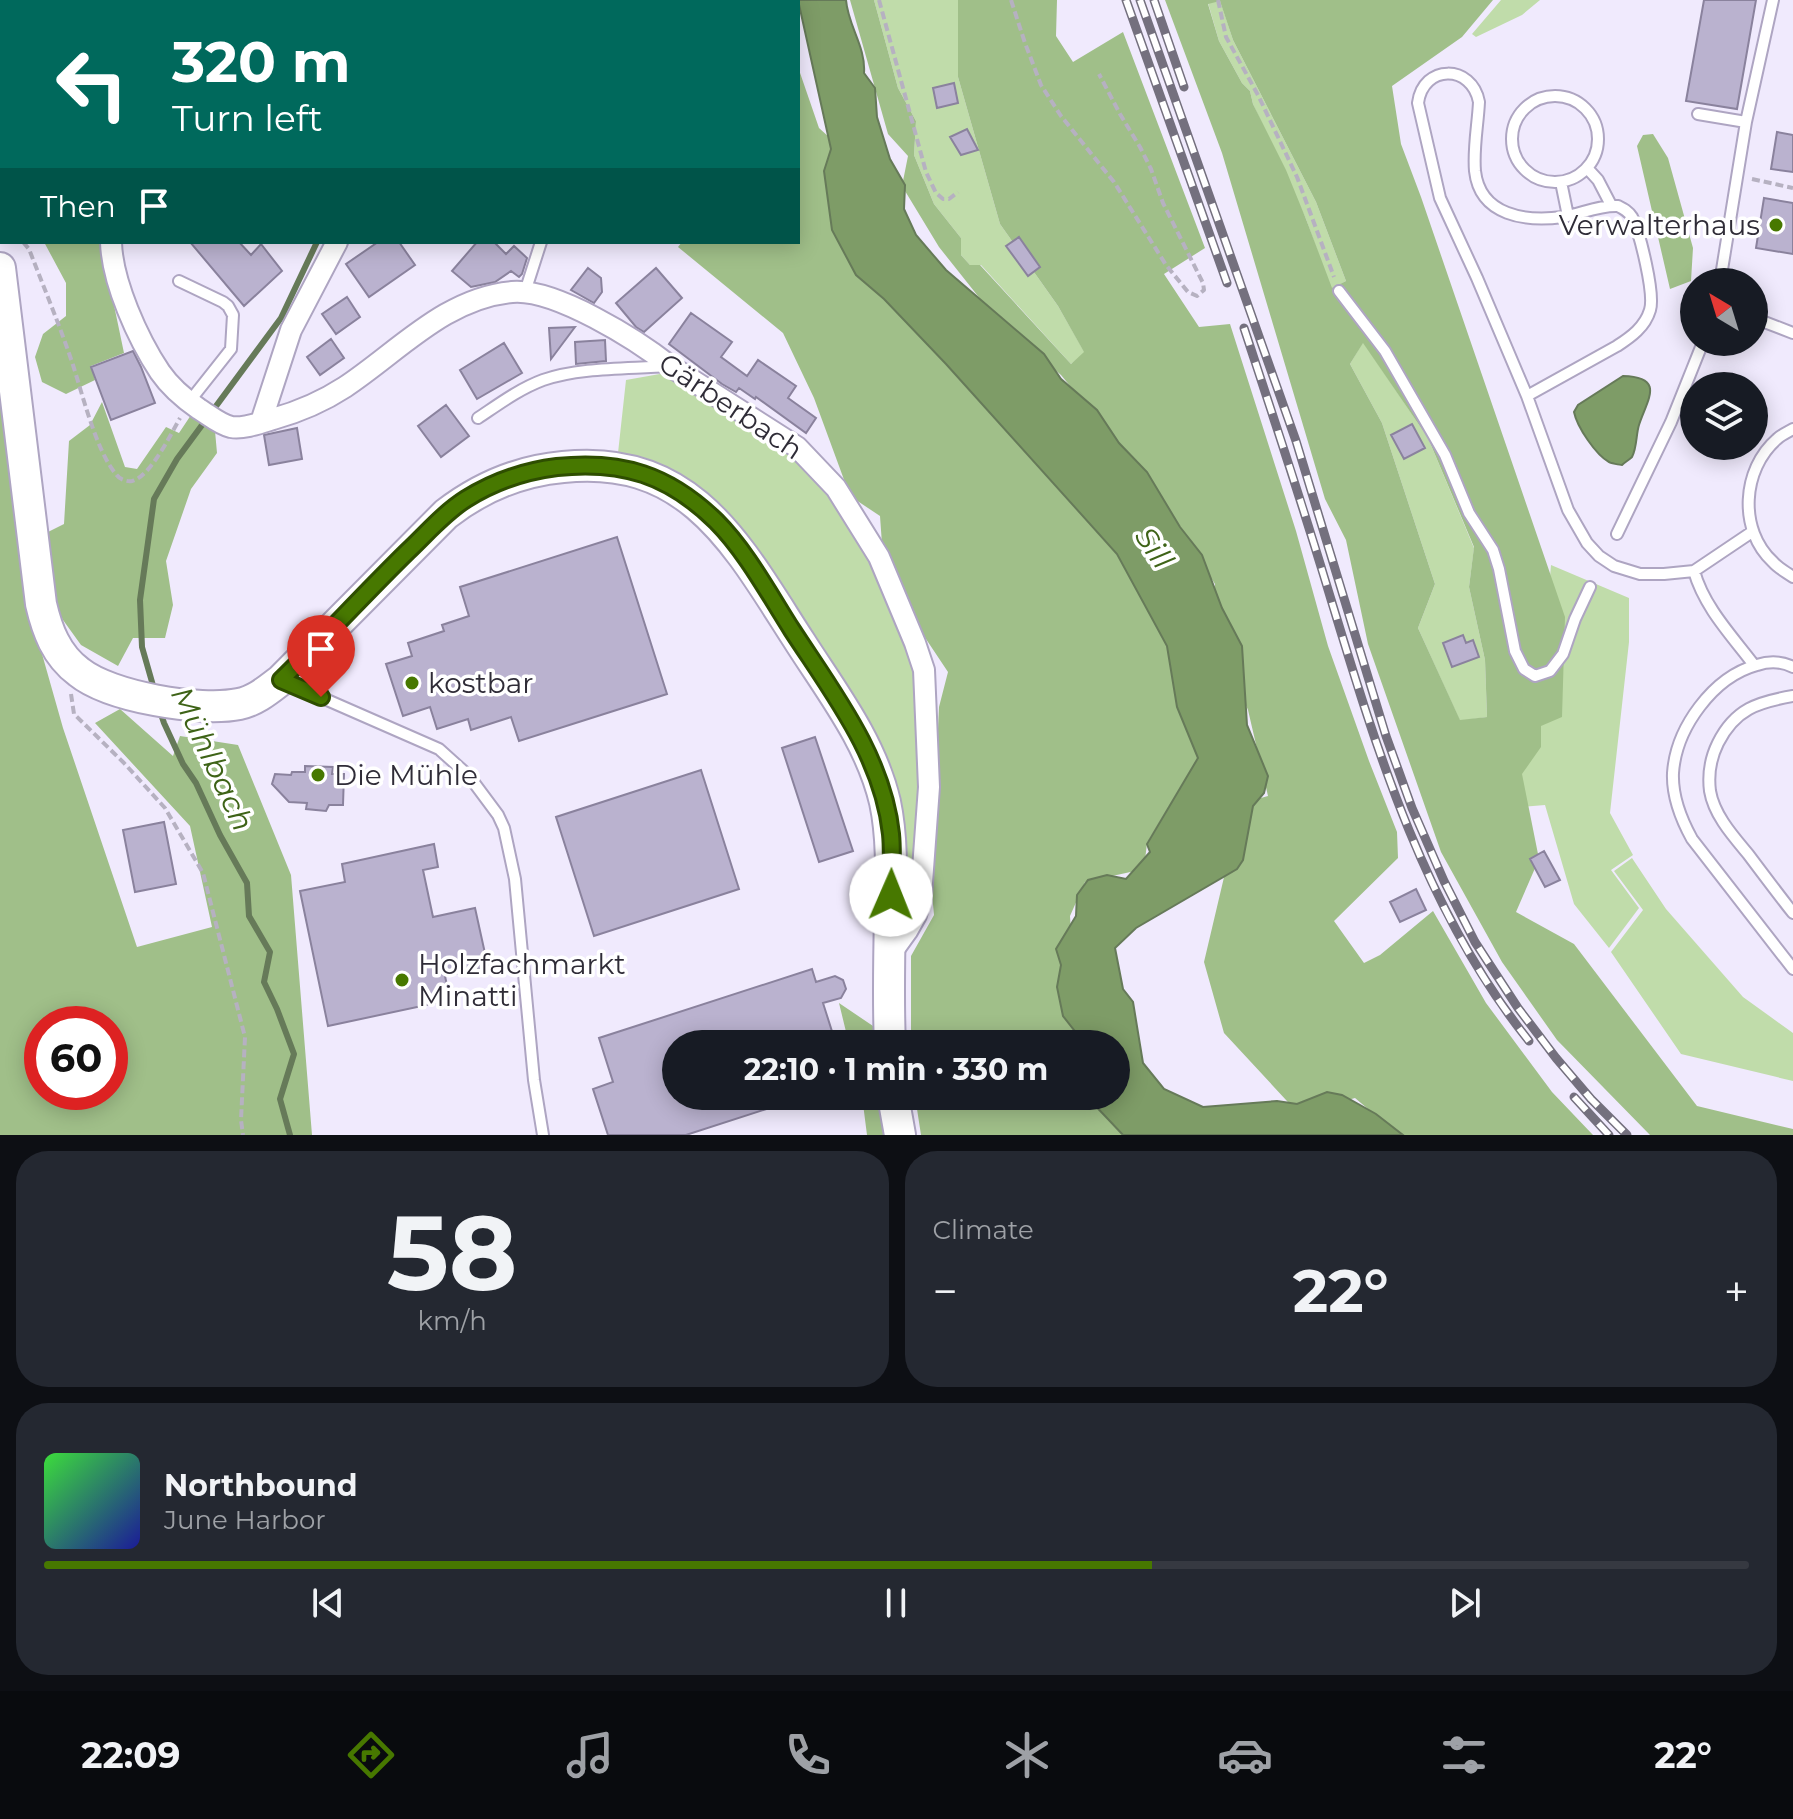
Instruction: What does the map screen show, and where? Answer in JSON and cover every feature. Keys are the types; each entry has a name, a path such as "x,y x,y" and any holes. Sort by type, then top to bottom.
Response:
{"main road":[{"path":"0,268 45,620 57,649 79,673 112,689 195,706 241,704 263,694 281,680 446,514 465,499 499,482 534,471 603,465 644,474 686,495 728,534 832,691 872,762 884,797 891,833 890,1030"},
{"path":"896,1110 900,1135"}],"street":[{"name":"Gärberbach","path":"111,244 114,270 127,307 167,382 178,395 219,422 233,427 308,408 328,398 447,313 475,301 525,292 557,301 626,336 797,447 836,488 879,557 924,670 929,787 921,896 916,915 889,956"},
{"path":"261,422 291,330 336,244"}],"lane":[{"path":"1722,268 1746,122 1773,0"},
{"path":"1527,396 1628,339 1649,314 1651,290 1634,222 1625,209 1611,205 1548,219 1520,217 1498,209 1483,194 1475,173 1479,102 1475,89 1464,78 1451,74 1438,75 1426,82 1418,103 1440,198 1527,396 1568,510 1580,533 1606,562 1628,571 1652,575 1694,571 1752,532"},
{"path":"1549,96 1578,102 1589,112 1596,125 1598,140 1595,155 1587,168 1561,182 1548,182 1524,169 1512,145 1512,132 1525,108 1549,96"},
{"path":"1698,114 1746,122"},
{"path":"1587,168 1598,180 1611,205"},
{"path":"1561,182 1568,216"},
{"path":"525,292 540,244"},
{"path":"179,281 223,302 233,315 231,349 195,406"},
{"path":"1339,291 1385,351 1445,455 1469,513 1493,550 1515,651 1524,669 1535,676 1550,671 1563,654 1590,587"},
{"path":"1768,323 1793,333"},
{"path":"1617,534 1671,422 1697,356"},
{"path":"478,418 518,392 545,380 574,373 670,366"},
{"path":"1793,429 1777,438 1759,460 1749,486 1752,532 1772,562 1793,577"},
{"path":"1694,571 1707,602 1754,665"},
{"path":"1793,667 1776,662 1754,665 1722,683 1690,721 1673,774 1683,822 1692,839 1793,969"},
{"path":"281,680 439,749 469,776 498,815 504,828 515,879 532,1066 543,1135"},
{"path":"1793,696 1754,705 1737,717 1715,749 1710,772 1714,804 1724,823 1793,913"}],"path":[{"path":"879,0 926,172 936,193 943,199 949,199 958,192"},
{"path":"1011,0 1041,85 1061,116 1114,182 1171,273 1188,292 1197,296 1204,290 1203,283 1163,203 1151,169 1099,74"},
{"path":"1218,0 1226,37 1297,177 1339,291"},
{"path":"1738,175 1793,188"},
{"path":"25,244 99,441 115,474 127,481 134,481 148,469 195,406"},
{"path":"79,673 70,690 74,714 165,808 203,873 245,1037 243,1135"}],"shaded area":[{"path":"850,0 874,0 898,88 916,121 914,155 934,204 961,238 961,255 970,265 980,265 1071,364 1084,352 1058,306 1000,224 958,77 958,0 1057,0 1056,36 1073,62 1123,32 1205,248 1164,274 1199,327 1230,324 1296,531 1328,646 1397,832 1398,858 1334,921 1364,963 1380,955 1433,911 1486,1003 1552,1092 1593,1135 1399,1135 1355,1098 1299,1114 1224,1033 1204,962 1225,873 1250,801 1268,796 1248,710 1213,628 1215,584 1143,474 1061,375 993,315 939,247 902,186 908,156 888,134"},
{"path":"874,0 958,0 958,77 1000,224 1058,306 1085,353 1071,364 981,265 970,265 961,255 961,238 934,204 914,155 916,121 898,88"},
{"path":"1165,0 1493,0 1462,37 1392,86 1401,144 1565,617 1562,717 1541,726 1541,747 1522,774 1539,859 1516,912 1574,944 1697,1106 1793,1129 1793,1135 1650,1135 1557,1040 1502,962 1441,852 1368,644 1346,540 1325,499 1222,153","holes":["1220,1 1233,40 1316,202 1346,281 1332,288 1286,170 1253,104 1250,91 1242,83 1219,41 1208,4","1363,343 1428,438 1474,547 1469,587 1485,660 1487,717 1460,720 1418,628 1435,584 1382,423 1350,364"]},
{"path":"1220,0 1233,40 1316,202 1346,281 1331,289 1306,219 1253,104 1250,91 1242,83 1219,41 1208,3"},
{"path":"1501,0 1540,0 1522,15 1476,37 1472,34"},
{"path":"800,73 819,128 851,157 884,299 1117,554 1167,646 1187,698 1177,707 1198,758 1147,843 1144,869 1085,882 1070,916 1076,1008 1084,1030 911,1030 911,956 934,915 931,882 939,707 948,672 922,633 883,558 880,516 850,496 814,398 783,333 678,247 680,244 800,244"},
{"path":"1653,134 1668,158 1693,248 1692,268 1680,268 1680,285 1670,289 1637,146 1643,135"},
{"path":"45,244 106,244 106,267 124,353 91,366 95,380 66,394 42,382 35,357 43,334 66,316 66,283"},
{"path":"1363,342 1428,438 1474,548 1469,587 1485,660 1487,717 1460,721 1418,628 1435,584 1382,423 1350,364"},
{"path":"0,372 27,601 63,728 137,947 212,927 190,826 95,723 120,709 173,756 180,736 238,745 291,875 312,1135 0,1135"},
{"path":"671,372 790,448 859,530 914,653 924,753 910,909 901,913 905,873 783,596 734,519 700,488 656,464 618,453 626,380"},
{"path":"102,402 125,467 137,469 166,427 179,433 191,415 215,431 217,453 191,489 166,561 173,605 165,638 133,638 118,666 81,645 53,602 48,532 64,524 69,441 90,425"},
{"path":"1551,565 1629,598 1629,642 1610,813 1633,855 1611,870 1639,908 1609,948 1574,904 1545,805 1521,807 1517,704 1543,660"},
{"path":"1632,858 1666,909 1743,997 1793,1033 1793,1081 1681,1054 1611,952 1643,910 1614,871"},
{"path":"839,1003 873,1026 874,1030 846,1030"},
{"path":"864,1110 887,1110 891,1135 867,1135"},
{"path":"917,1110 1114,1110 1124,1135 921,1135"}],"water":[{"name":"Sill","path":"800,0 846,0 862,54 864,73 875,88 877,117 890,159 905,185 904,209 916,235 946,270 1044,354 1061,379 1097,410 1119,443 1147,472 1180,527 1202,555 1222,608 1242,646 1247,725 1268,776 1264,793 1253,806 1243,860 1237,869 1136,928 1115,948 1123,989 1133,1002 1143,1063 1164,1089 1203,1107 1277,1101 1297,1104 1327,1092 1342,1095 1376,1114 1403,1135 1123,1135 1099,1110 1130,1110 1130,1030 1074,1030 1063,1016 1057,987 1061,965 1056,949 1076,916 1077,895 1088,880 1107,875 1126,879 1150,852 1147,844 1198,758 1177,707 1167,646 1117,554 946,364 884,299 856,275 832,230 824,171 831,149"},
{"path":"1623,376 1645,381 1650,392 1634,453 1622,465 1610,462 1598,453 1583,433 1574,412 1578,405"}],"building":[{"path":"1704,0 1756,0 1737,109 1686,101"},
{"path":"954,83 958,103 937,108 933,88"},
{"path":"967,129 978,150 961,155 950,137"},
{"path":"1777,132 1793,135 1793,172 1771,169"},
{"name":"Verwalterhaus","path":"1764,198 1793,203 1793,254 1756,248"},
{"path":"1019,237 1040,267 1028,276 1006,246"},
{"path":"192,244 241,244 251,255 261,244 282,271 244,306"},
{"path":"375,244 400,244 415,265 369,297 346,264"},
{"path":"475,244 496,244 506,254 514,246 527,258 519,277 511,271 495,282 471,287 452,271"},
{"path":"588,268 601,278 602,292 594,303 571,290"},
{"path":"656,268 682,298 644,332 616,303"},
{"path":"347,297 360,317 336,334 322,314"},
{"path":"691,313 732,342 721,357 747,376 758,360 796,386 788,398 816,418 806,433 756,397 739,388 736,392 722,384 669,344"},
{"path":"575,327 551,359 549,328"},
{"path":"331,339 344,358 320,375 307,357"},
{"path":"605,340 606,361 576,364 575,342"},
{"path":"504,343 522,373 477,399 460,370"},
{"path":"133,351 155,403 111,420 91,367"},
{"path":"446,405 469,436 441,457 418,426"},
{"path":"1412,424 1425,448 1404,459 1391,435"},
{"path":"297,428 302,459 269,465 264,435"},
{"path":"617,537 667,694 519,741 511,717 471,730 468,719 437,729 430,707 403,716 386,664 412,656 408,643 444,631 442,625 469,616 460,587"},
{"path":"1463,635 1466,643 1473,640 1479,657 1452,667 1443,643"},
{"path":"815,737 853,851 819,862 782,748"},
{"path":"305,766 333,767 332,774 344,774 343,805 329,805 326,811 306,809 307,803 289,802 272,784 275,774 305,772"},
{"path":"701,770 739,889 594,936 556,817"},
{"path":"164,822 176,884 135,892 123,830"},
{"path":"434,844 438,867 423,870 433,917 475,908 488,967 445,976 450,1000 328,1026 300,891 345,882 342,864"},
{"path":"1544,851 1560,880 1545,887 1530,859"},
{"path":"1416,889 1426,910 1400,922 1390,902"},
{"path":"812,969 816,982 835,976 843,980 846,989 841,998 823,1003 832,1030 662,1030 662,1110 763,1110 686,1135 608,1135 593,1089 613,1082 599,1038"}],"waterway":[{"name":"Mühlbach","path":"154,689 142,647 140,600 154,499 177,459 281,318 316,244"},
{"name":"Mühlbach","path":"160,711 183,764 196,783 247,883 249,916 270,952 264,982 294,1054 280,1099 290,1135"}],"railway":[{"path":"1126,0 1227,283"},
{"path":"1140,0 1296,441 1386,736 1412,808 1475,942 1518,1008 1591,1099 1627,1135"},
{"path":"1154,0 1184,87"},
{"path":"1244,328 1363,704 1406,822 1459,936 1529,1041"},
{"path":"1574,1097 1609,1135"}],"place":[{"name":"Verwalterhaus","path":"1776,225"},
{"name":"kostbar","path":"412,683"},
{"name":"Die Mühle","path":"318,775"},
{"name":"Holzfachmarkt Minatti","path":"402,980"}],"route":[{"path":"321,697 281,680 389,570 465,499 499,482 552,468 603,465 635,471 686,495 728,534 854,727 872,762 884,797 891,833 891,895"}]}
